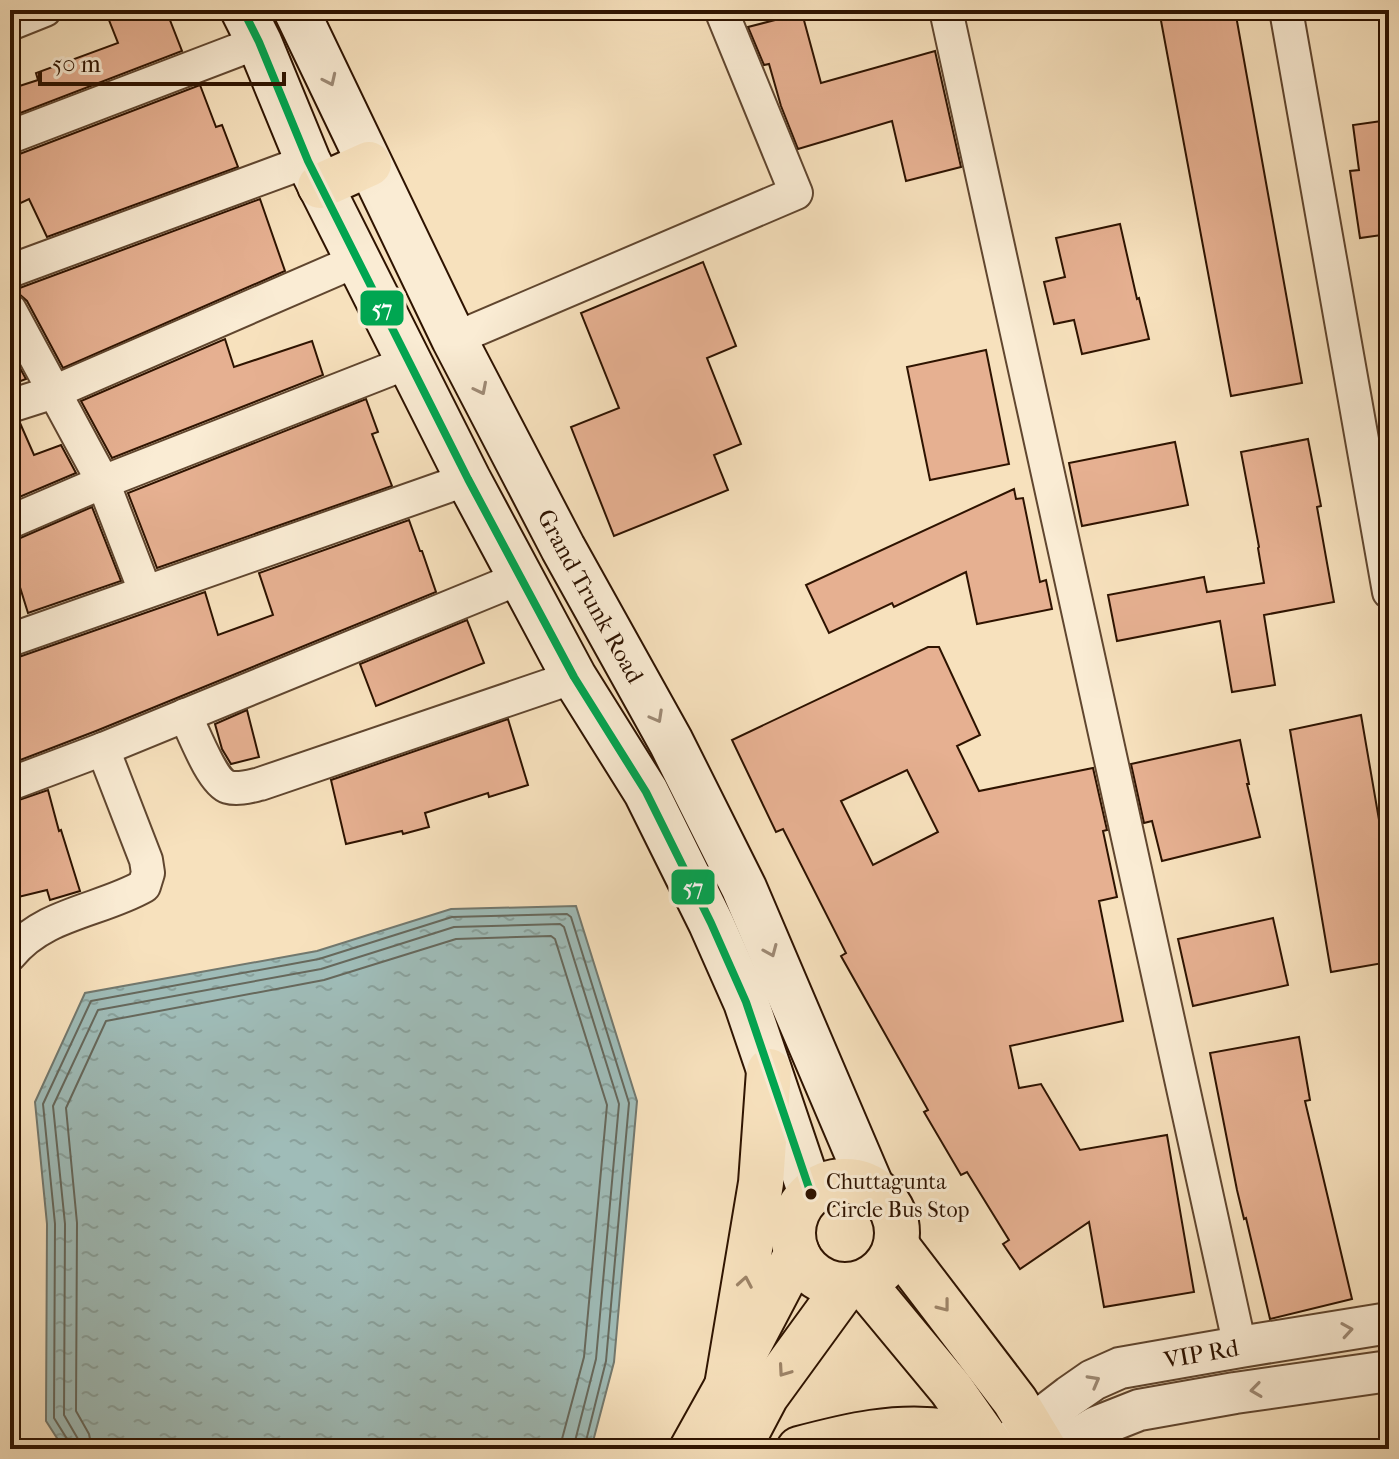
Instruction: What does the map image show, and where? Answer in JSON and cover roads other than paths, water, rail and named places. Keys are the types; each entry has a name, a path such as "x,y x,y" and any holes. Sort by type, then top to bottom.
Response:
{"main road":[{"name":"Grand Trunk Road","path":"296,10 454,339 563,548 671,742 744,888 872,1188"},
{"path":"251,26 314,174 468,479 574,677 646,792 711,923 746,1002 811,1194"},
{"path":"314,174 369,164"},
{"path":"727,1386 761,1183 769,1071"},
{"path":"840,1181 857,1182 872,1188 884,1198 893,1212 897,1228 896,1245 889,1261 878,1274 854,1284 831,1284 805,1267 793,1238 800,1206 811,1194 825,1185 840,1181"},
{"path":"896,1245 1015,1401 1020,1445"},
{"path":"692,1449 797,1253"},
{"path":"854,1284 951,1389 1020,1445"},
{"path":"738,1449 766,1396 854,1284"},
{"path":"799,1449 880,1430 914,1429 950,1432 1020,1445"}],"street":[{"path":"10,24 45,10"},
{"path":"454,339 796,193 721,10"},
{"path":"946,10 1240,1347"},
{"path":"1286,10 1389,592"},
{"path":"10,137 251,26"},
{"path":"10,271 314,174"},
{"path":"10,406 54,392 358,260"},
{"path":"10,310 103,482 145,591"},
{"path":"10,522 103,482 409,362"},
{"path":"10,640 468,479"},
{"path":"10,784 520,578"},
{"path":"185,715 216,778 227,787 242,788 574,677"},
{"path":"10,955 20,942 56,921 129,895 144,886 148,873 146,860 103,749"},
{"name":"VIP Rd","path":"1020,1445 1093,1380 1120,1368 1389,1323"},
{"name":"VIP Rd","path":"1020,1445 1096,1427 1139,1410 1389,1371"}],"water":[{"path":"576,906 637,1101 614,1362 591,1449 64,1449 46,1421 47,1224 35,1102 85,993 317,951 451,909"}],"place":[{"name":"Chuttagunta Circle Bus Stop","path":"811,1194"}]}
